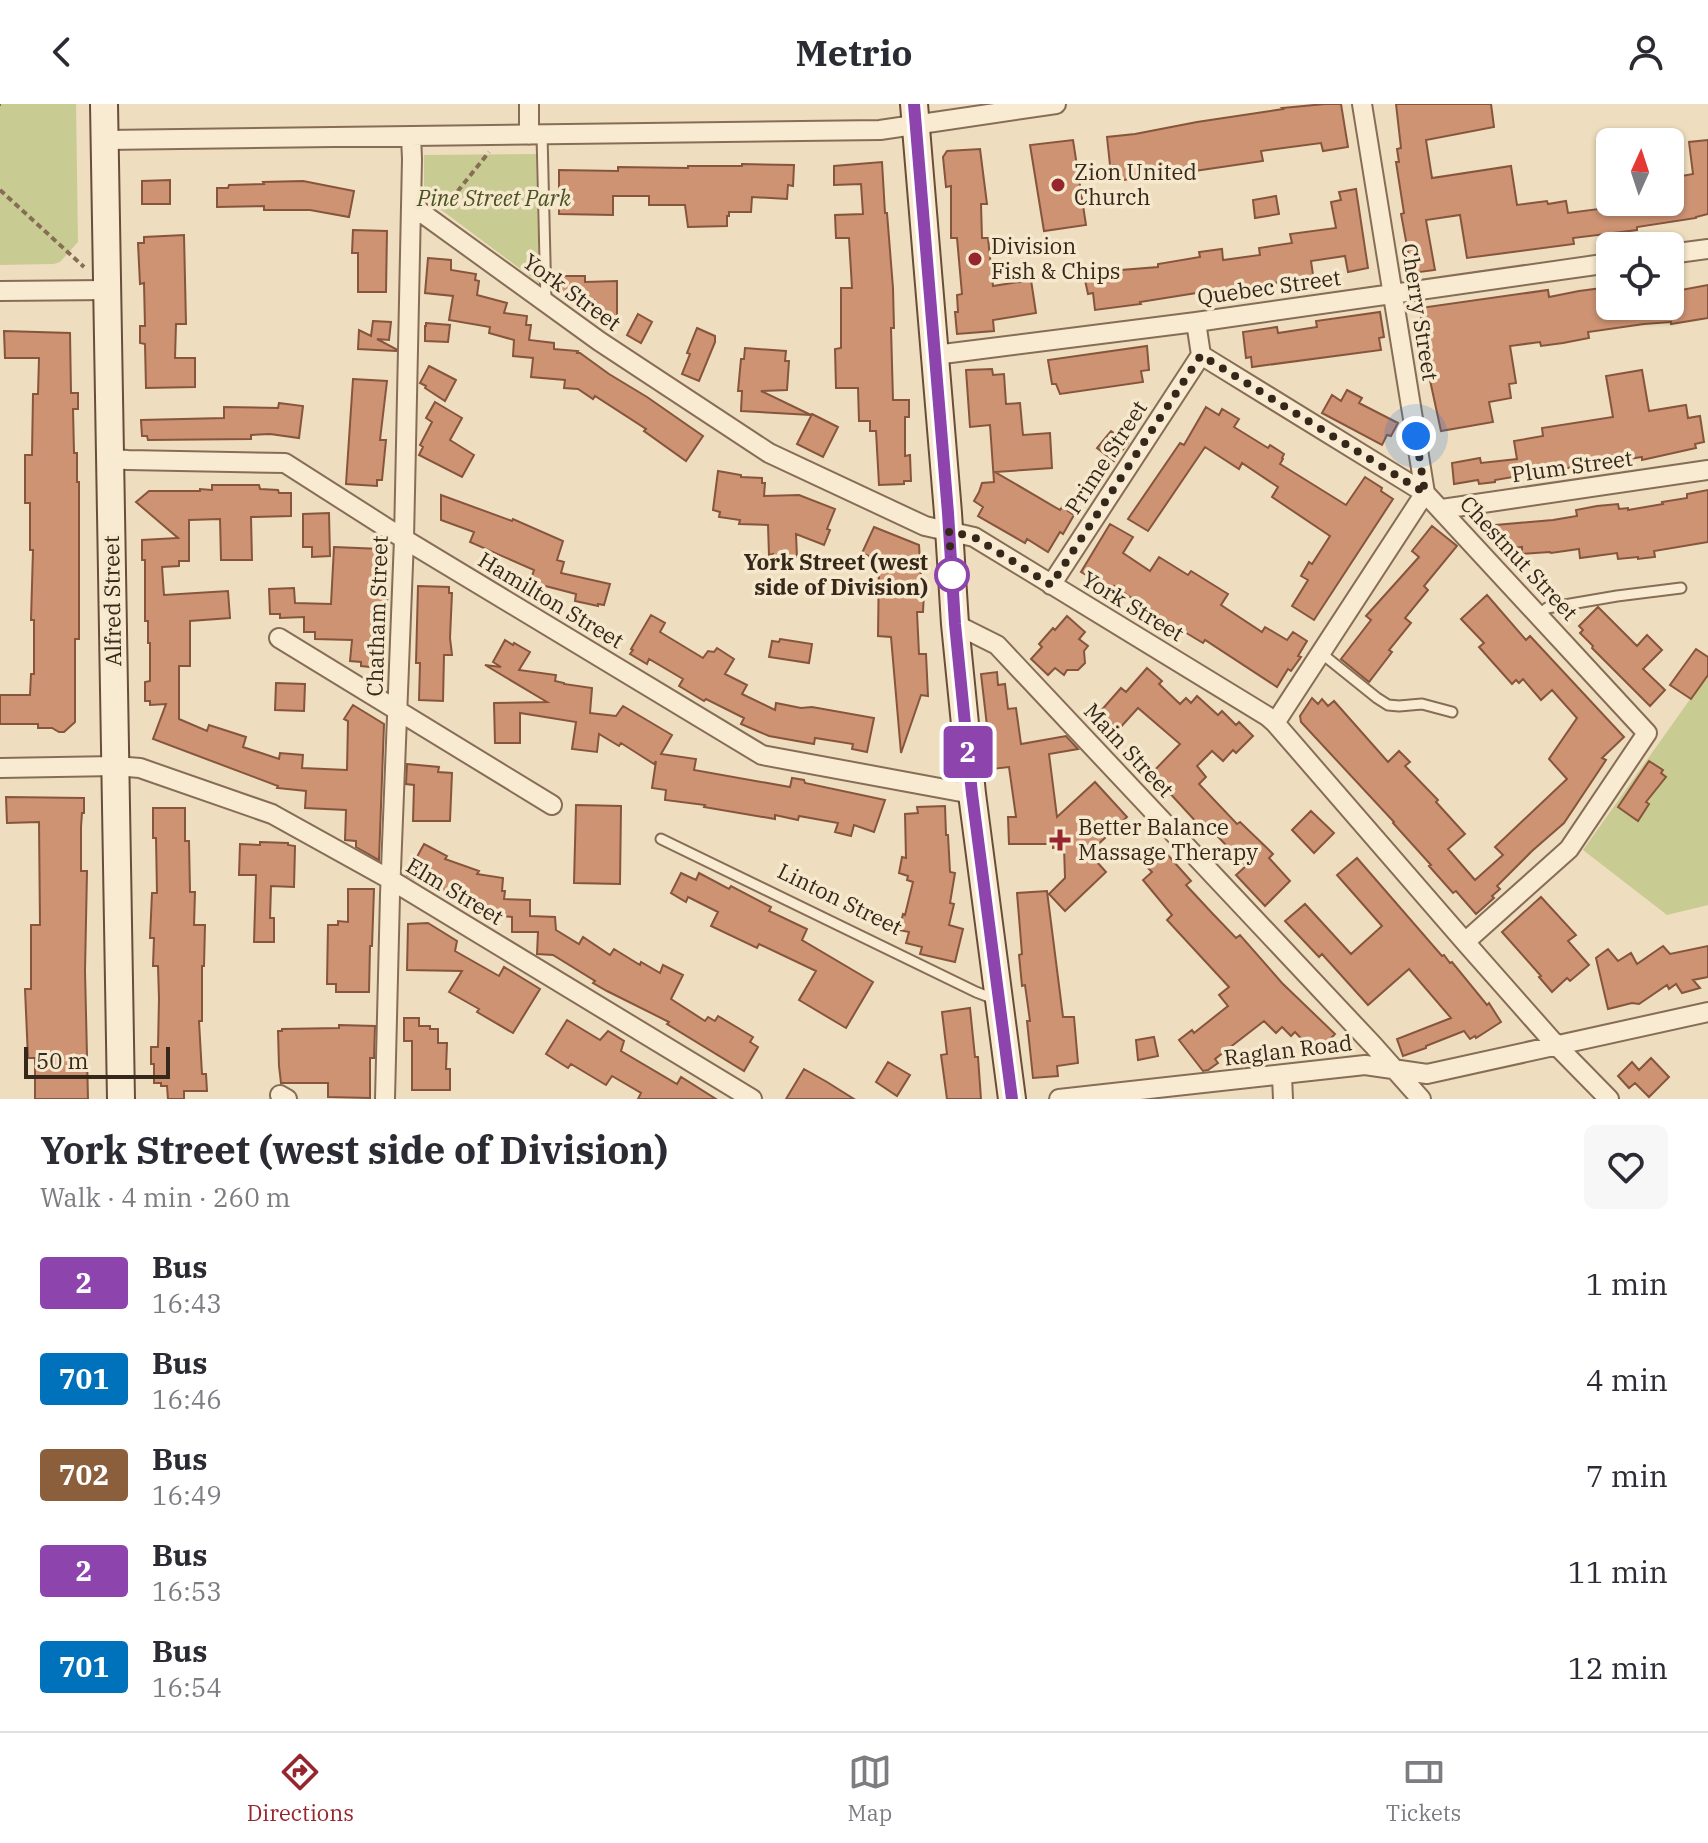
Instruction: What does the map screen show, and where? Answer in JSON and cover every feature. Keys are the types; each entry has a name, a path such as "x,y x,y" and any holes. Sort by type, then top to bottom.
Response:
{"street":[{"name":"Alfred Street","path":"104,104 121,1099"},
{"path":"529,104 536,134"},
{"path":"105,140 880,130 915,114 1056,104"},
{"name":"Cherry Street","path":"1362,104 1425,493"},
{"path":"915,114 955,624 972,794 1012,1099"},
{"name":"Chatham Street","path":"385,1099 404,539 411,136"},
{"name":"York Street","path":"411,205 599,341 769,453 925,526 974,537 1267,716 1556,1045 1609,1099"},
{"path":"1684,252 1708,249"},
{"name":"Quebec Street","path":"935,355 1196,322 1596,265"},
{"path":"0,291 106,290"},
{"path":"1196,322 1201,355"},
{"name":"Chestnut Street","path":"1201,355 1425,493 1647,733 1569,849 1465,942"},
{"name":"Prime Street","path":"1051,585 1201,355"},
{"name":"Hamilton Street","path":"110,459 285,463 404,539 762,755 972,794"},
{"name":"Plum Street","path":"1442,509 1708,470"},
{"path":"1275,723 1425,493"},
{"name":"Main Street","path":"955,624 997,645 1421,1099"},
{"path":"279,638 552,805"},
{"name":"Elm Street","path":"0,768 140,768 272,814 391,880 752,1099"},
{"name":"Raglan Road","path":"1059,1099 1365,1065 1427,1074 1708,1012"},
{"path":"1282,1076 1283,1099"}],"lane":[{"path":"536,134 546,303"},
{"path":"1539,615 1547,608 1588,600 1681,588"},
{"path":"1321,653 1388,705 1422,704 1452,712"},
{"name":"Linton Street","path":"661,839 998,1001"}],"path":[{"path":"433,221 489,152"},
{"path":"0,190 106,290"}],"green space":[{"path":"0,104 76,104 78,242 60,262 0,265"},
{"name":"Pine Street Park","path":"536,154 539,283 424,197 424,155"},
{"path":"1708,674 1708,905 1667,915 1583,850"}],"building":[{"path":"1341,104 1348,147 1323,151 1321,143 1261,151 1263,161 1167,175 1166,169 1117,181 1116,165 1110,165 1107,137 1282,108"},
{"path":"1396,104 1491,104 1494,127 1426,140 1432,178 1511,166 1517,205 1566,201 1568,213 1596,209 1596,216 1684,216 1684,176 1693,174 1689,142 1708,140 1708,214 1637,227 1637,230 1596,232 1596,235 1573,238 1574,244 1467,258 1460,215 1426,220 1435,270 1412,273 1401,214 1404,213 1396,162 1399,162 1397,149 1401,148"},
{"name":"Zion United Church","path":"1073,140 1086,225 1044,231 1030,145"},
{"path":"980,149 987,204 981,204 982,238 988,238 993,286 1031,280 1036,313 993,320 994,331 957,334 957,295 962,294 957,238 951,238 951,186 946,187 943,157 947,151"},
{"path":"882,162 893,288 893,400 909,400 909,417 905,417 905,456 910,455 911,481 879,485 876,431 870,431 870,421 859,421 858,388 836,388 835,349 841,348 841,288 852,288 849,238 836,238 835,215 863,214 861,184 834,185 834,166"},
{"path":"742,164 794,165 793,186 788,185 787,199 752,197 751,212 729,212 727,226 688,227 685,205 649,205 649,196 613,196 613,215 559,214 559,170 618,171 618,167 688,168"},
{"path":"170,180 170,204 142,204 142,181"},
{"path":"303,181 354,191 349,217 310,210 264,210 264,206 217,207 217,188"},
{"path":"1356,189 1368,268 1348,272 1345,256 1311,261 1314,282 1298,285 1297,280 1209,291 1095,310 1093,293 1088,294 1085,280 1097,278 1096,272 1158,267 1158,264 1200,257 1199,252 1222,249 1223,260 1260,255 1259,248 1292,243 1290,234 1336,228 1331,202 1341,200 1339,192"},
{"path":"1276,196 1279,214 1255,218 1253,200"},
{"path":"353,230 387,231 386,292 358,292 358,253 352,253"},
{"path":"184,235 186,324 176,324 175,358 195,358 195,387 146,388 145,344 140,343 140,326 145,326 144,283 140,284 138,243 144,243 144,237"},
{"path":"428,258 451,260 451,270 476,274 475,280 479,281 477,295 507,303 504,313 527,316 526,325 531,325 529,340 554,343 554,349 578,351 703,436 686,461 644,431 646,429 595,396 593,399 578,389 564,388 565,380 531,377 533,358 513,356 514,340 489,333 490,327 449,320 453,296 425,293"},
{"path":"561,276 585,276 585,282 617,281 617,322 602,323 602,318 594,318 594,300 572,300 572,295 561,295"},
{"path":"1708,285 1708,318 1588,332 1589,338 1563,343 1510,346 1516,383 1509,384 1511,398 1489,402 1493,422 1441,431 1428,371 1420,308 1548,290 1549,297 1596,289 1596,320 1684,320 1684,289"},
{"path":"1380,312 1384,337 1379,338 1381,350 1252,367 1251,357 1246,358 1243,332 1277,327 1278,333 1317,327 1316,321"},
{"path":"638,314 652,322 641,343 627,335"},
{"path":"373,321 391,322 389,340 377,339 396,351 358,349 359,330 371,336"},
{"path":"426,323 450,325 448,342 425,341"},
{"path":"697,328 715,336 699,381 682,374"},
{"path":"4,331 70,333 71,393 78,393 78,409 73,409 74,453 77,453 79,482 79,639 75,639 75,722 64,732 38,728 38,724 0,724 0,695 30,695 31,674 34,674 34,620 31,620 33,550 30,550 30,503 25,503 25,455 32,455 33,394 38,394 39,358 5,358"},
{"path":"1147,346 1149,370 1141,371 1143,382 1060,394 1056,384 1052,384 1048,360"},
{"path":"745,348 786,351 785,361 789,361 787,390 761,391 811,415 741,411 742,391 738,391"},
{"path":"429,366 456,380 445,401 420,383"},
{"path":"992,369 993,375 1004,374 1006,404 1020,403 1023,435 1050,433 1052,468 995,472 1074,515 1048,552 1027,539 1025,543 978,516 983,507 974,501 982,483 994,482 990,425 970,427 966,370"},
{"path":"1642,370 1649,411 1686,405 1688,418 1700,416 1704,442 1695,444 1696,448 1642,460 1642,457 1561,469 1495,482 1479,484 1478,480 1454,484 1452,463 1480,458 1481,463 1517,459 1514,441 1543,436 1542,428 1613,417 1606,376"},
{"path":"353,379 387,381 380,440 386,440 382,480 377,480 377,486 346,484"},
{"path":"1347,390 1362,398 1359,403 1398,423 1382,445 1322,413 1332,395 1341,401"},
{"path":"435,402 462,418 450,440 474,455 462,477 419,455 423,447 420,445 432,422 426,418"},
{"path":"279,403 303,406 299,438 270,434 251,435 251,439 148,440 147,436 142,436 141,420 224,418 224,407 278,408"},
{"path":"1206,407 1219,415 1222,409 1239,419 1234,427 1284,454 1280,464 1346,505 1365,477 1393,499 1314,620 1292,606 1308,580 1301,576 1330,536 1272,497 1278,487 1242,463 1239,469 1205,447 1148,531 1128,519 1180,443 1184,445"},
{"path":"812,414 838,427 823,457 797,444"},
{"path":"1111,431 1128,443 1114,461 1097,448"},
{"path":"718,471 762,478 762,483 765,483 764,496 799,495 835,509 824,545 796,534 797,557 773,558 773,554 769,555 768,525 739,524 740,520 719,517 720,512 713,510"},
{"path":"212,485 259,485 260,489 291,493 291,516 251,517 252,560 221,560 220,519 189,520 189,561 179,561 179,566 162,567 164,595 228,591 230,618 190,621 190,666 179,666 179,719 207,731 209,725 246,737 243,747 279,759 280,753 303,755 302,768 347,770 348,721 344,719 353,705 384,724 379,860 356,847 356,841 345,840 346,810 305,808 306,791 277,788 153,739 166,704 150,705 150,701 145,701 145,682 150,681 150,643 148,621 145,621 142,540 178,538 136,502 149,491 212,490"},
{"path":"1708,490 1708,542 1654,551 1655,557 1638,559 1618,559 1617,553 1580,558 1579,549 1522,554 1522,547 1499,550 1496,525 1577,516 1576,510 1597,506 1618,504 1619,509 1628,510 1687,498 1687,494"},
{"path":"441,495 513,519 563,541 557,560 564,562 561,573 610,584 604,605 575,601 576,594 530,582 534,570 470,542 474,532 441,520"},
{"path":"329,513 330,556 312,557 312,547 303,547 303,514"},
{"path":"1110,524 1133,537 1123,553 1150,571 1159,557 1188,575 1191,571 1228,594 1221,605 1262,632 1265,627 1287,640 1293,632 1307,641 1298,656 1301,657 1291,671 1288,669 1277,687 1205,640 1203,643 1153,613 1114,586 1112,590 1081,572"},
{"path":"1432,526 1457,546 1424,586 1428,590 1405,618 1411,623 1369,682 1341,659 1371,620 1366,616 1419,557 1412,551"},
{"path":"874,527 919,545 924,592 923,612 917,612 919,654 926,654 928,696 921,695 901,753 891,637 878,636 879,561 862,553"},
{"path":"334,547 381,549 381,556 386,557 384,589 388,589 386,613 382,612 379,668 350,661 352,640 315,639 315,632 304,632 304,617 280,618 280,614 270,614 269,589 294,588 295,603 331,604"},
{"path":"418,586 449,587 449,593 452,593 452,655 444,655 443,701 419,700 420,663 416,663"},
{"path":"1487,595 1526,640 1530,636 1624,737 1602,758 1606,760 1564,823 1497,886 1500,889 1492,896 1494,898 1476,914 1456,891 1453,893 1394,822 1301,722 1300,716 1312,698 1318,704 1322,699 1328,706 1334,701 1388,762 1399,751 1410,762 1405,766 1465,834 1448,849 1475,880 1503,855 1495,847 1567,779 1549,759 1577,718 1552,690 1541,700 1523,679 1512,684 1479,647 1484,643 1461,619"},
{"path":"1598,607 1637,646 1647,635 1662,650 1643,669 1665,690 1650,706 1580,633 1583,630 1579,626"},
{"path":"651,615 665,623 660,632 703,658 708,651 714,652 717,648 734,659 725,674 747,685 742,694 775,710 776,703 874,718 867,752 852,749 853,744 815,738 814,744 769,736 741,724 744,718 706,699 704,701 679,686 683,679 649,659 647,664 630,654"},
{"path":"1067,616 1085,632 1079,639 1088,646 1084,651 1085,663 1078,670 1067,670 1064,675 1055,668 1048,675 1031,659 1042,647 1039,644"},
{"path":"780,639 812,644 809,663 769,657 772,641 779,642"},
{"path":"505,640 530,652 519,670 556,675 555,681 592,688 590,713 616,716 623,706 672,735 661,754 696,759 694,770 790,787 792,778 885,800 874,832 854,825 851,836 835,832 838,823 799,816 798,820 775,815 775,819 665,800 666,790 652,788 656,761 654,764 621,743 619,746 599,734 597,752 572,749 576,722 520,713 520,743 495,743 494,703 547,702 485,665 501,667 493,662"},
{"path":"1696,649 1708,657 1708,675 1691,699 1670,685"},
{"path":"1147,668 1180,704 1186,698 1191,703 1197,696 1218,715 1222,711 1236,725 1239,722 1253,736 1223,761 1212,751 1197,766 1206,777 1199,784 1237,824 1240,822 1273,854 1269,858 1290,881 1265,906 1236,875 1246,866 1203,821 1199,825 1166,789 1163,791 1148,777 1180,744 1138,708 1118,730 1099,713 1121,688 1126,692"},
{"path":"997,672 998,685 1005,684 1008,709 1016,708 1021,744 1066,736 1078,749 1049,754 1057,817 1095,782 1127,817 1089,853 1106,872 1065,911 1049,894 1065,878 1064,847 1009,844 1008,817 1016,817 1009,767 992,769 981,674"},
{"path":"276,683 305,684 304,711 275,710"},
{"path":"1649,761 1663,770 1661,773 1666,777 1646,802 1649,804 1638,821 1618,807"},
{"path":"407,764 439,767 438,772 452,773 450,821 413,821 414,785 406,784"},
{"path":"6,797 84,798 81,871 87,871 85,971 88,1099 35,1099 35,1058 28,1058 25,989 31,989 31,925 40,925 39,822 7,823"},
{"path":"576,805 621,806 620,884 574,883"},
{"path":"945,806 950,872 955,873 950,903 954,904 949,925 963,929 955,962 920,954 922,947 906,943 909,932 899,930 913,882 899,873 902,857 906,858 905,814 918,813 917,807"},
{"path":"153,808 185,808 190,892 195,892 194,925 205,925 202,1021 199,1021 202,1074 206,1074 207,1091 184,1091 184,1099 168,1099 167,1086 154,1083 154,1064 151,1064 151,1047 158,1047 159,999 158,966 153,966 154,938 150,938 152,893 157,893"},
{"path":"1311,811 1334,833 1314,853 1292,830"},
{"path":"260,842 295,846 294,887 271,886 270,918 274,918 274,942 254,942 256,875 239,875 240,844 260,845"},
{"path":"424,844 447,856 445,859 479,871 477,874 503,878 504,899 530,900 530,916 555,917 556,930 579,944 583,937 610,955 614,949 660,973 663,965 683,975 671,999 705,1021 708,1017 715,1021 718,1016 753,1037 750,1042 758,1047 744,1071 667,1024 669,1022 593,983 595,981 553,955 537,954 538,932 512,932 512,917 482,914 484,904 430,887 407,875"},
{"path":"1166,853 1191,881 1186,885 1212,913 1236,938 1240,935 1282,983 1335,1034 1316,1054 1295,1032 1291,1036 1282,1027 1276,1033 1264,1021 1215,1059 1218,1063 1203,1071 1179,1040 1192,1030 1194,1033 1228,1006 1219,995 1229,987 1167,920 1172,915 1143,880 1152,872 1148,868"},
{"path":"1357,858 1442,956 1452,962 1487,1005 1489,1003 1501,1022 1476,1038 1470,1039 1464,1031 1403,1056 1397,1039 1451,1018 1409,969 1368,1005 1322,954 1319,957 1285,921 1305,904 1351,954 1382,926 1337,875"},
{"path":"681,873 696,880 699,873 771,907 769,911 807,929 802,940 873,982 846,1028 799,1000 816,971 711,926 718,912 688,897 686,902 671,893"},
{"path":"348,889 374,889 369,992 336,992 336,984 327,984 328,925 338,925 338,921 348,922"},
{"path":"1047,891 1063,1017 1074,1017 1078,1063 1057,1066 1058,1076 1033,1078 1027,1021 1030,1021 1019,955 1022,954 1017,893"},
{"path":"1541,897 1576,935 1568,941 1589,965 1570,981 1567,978 1552,992 1502,932"},
{"path":"428,923 457,941 455,951 499,976 504,967 540,989 513,1033 449,992 462,971 407,970 408,924"},
{"path":"1663,946 1670,954 1708,946 1708,977 1693,980 1700,988 1682,993 1676,984 1669,989 1667,985 1639,1004 1608,1009 1596,958 1608,949 1618,961 1631,953 1637,964"},
{"path":"970,1008 981,1099 947,1099 941,1055 947,1054 942,1012"},
{"path":"404,1018 419,1018 419,1026 438,1029 438,1043 447,1043 446,1069 450,1069 450,1090 412,1090 412,1041 404,1041"},
{"path":"567,1020 600,1040 608,1031 624,1041 621,1051 677,1084 681,1077 716,1099 638,1099 641,1093 612,1076 606,1085 571,1064 568,1068 546,1054"},
{"path":"339,1025 375,1026 374,1058 370,1058 370,1098 328,1097 328,1083 281,1083 278,1031 339,1028"},
{"path":"1154,1037 1158,1056 1138,1060 1136,1040"},
{"path":"1651,1058 1669,1077 1649,1097 1635,1083 1629,1088 1618,1076 1632,1062 1639,1070"},
{"path":"888,1062 910,1075 897,1096 876,1082"},
{"path":"804,1069 827,1082 854,1099 786,1099"}],"bus line":[{"name":"2","path":"914,104 955,624 972,794 1012,1099"}],"place":[{"name":"Zion United Church","path":"1058,185"},
{"name":"Division Fish & Chips","path":"975,259"},
{"name":"York Street (west side of Division)","path":"952,575"},
{"name":"Better Balance Massage Therapy","path":"1060,840"}],"route":[{"path":"952,575 949,531 974,537 1051,585 1201,355 1425,493 1416,436"}]}
